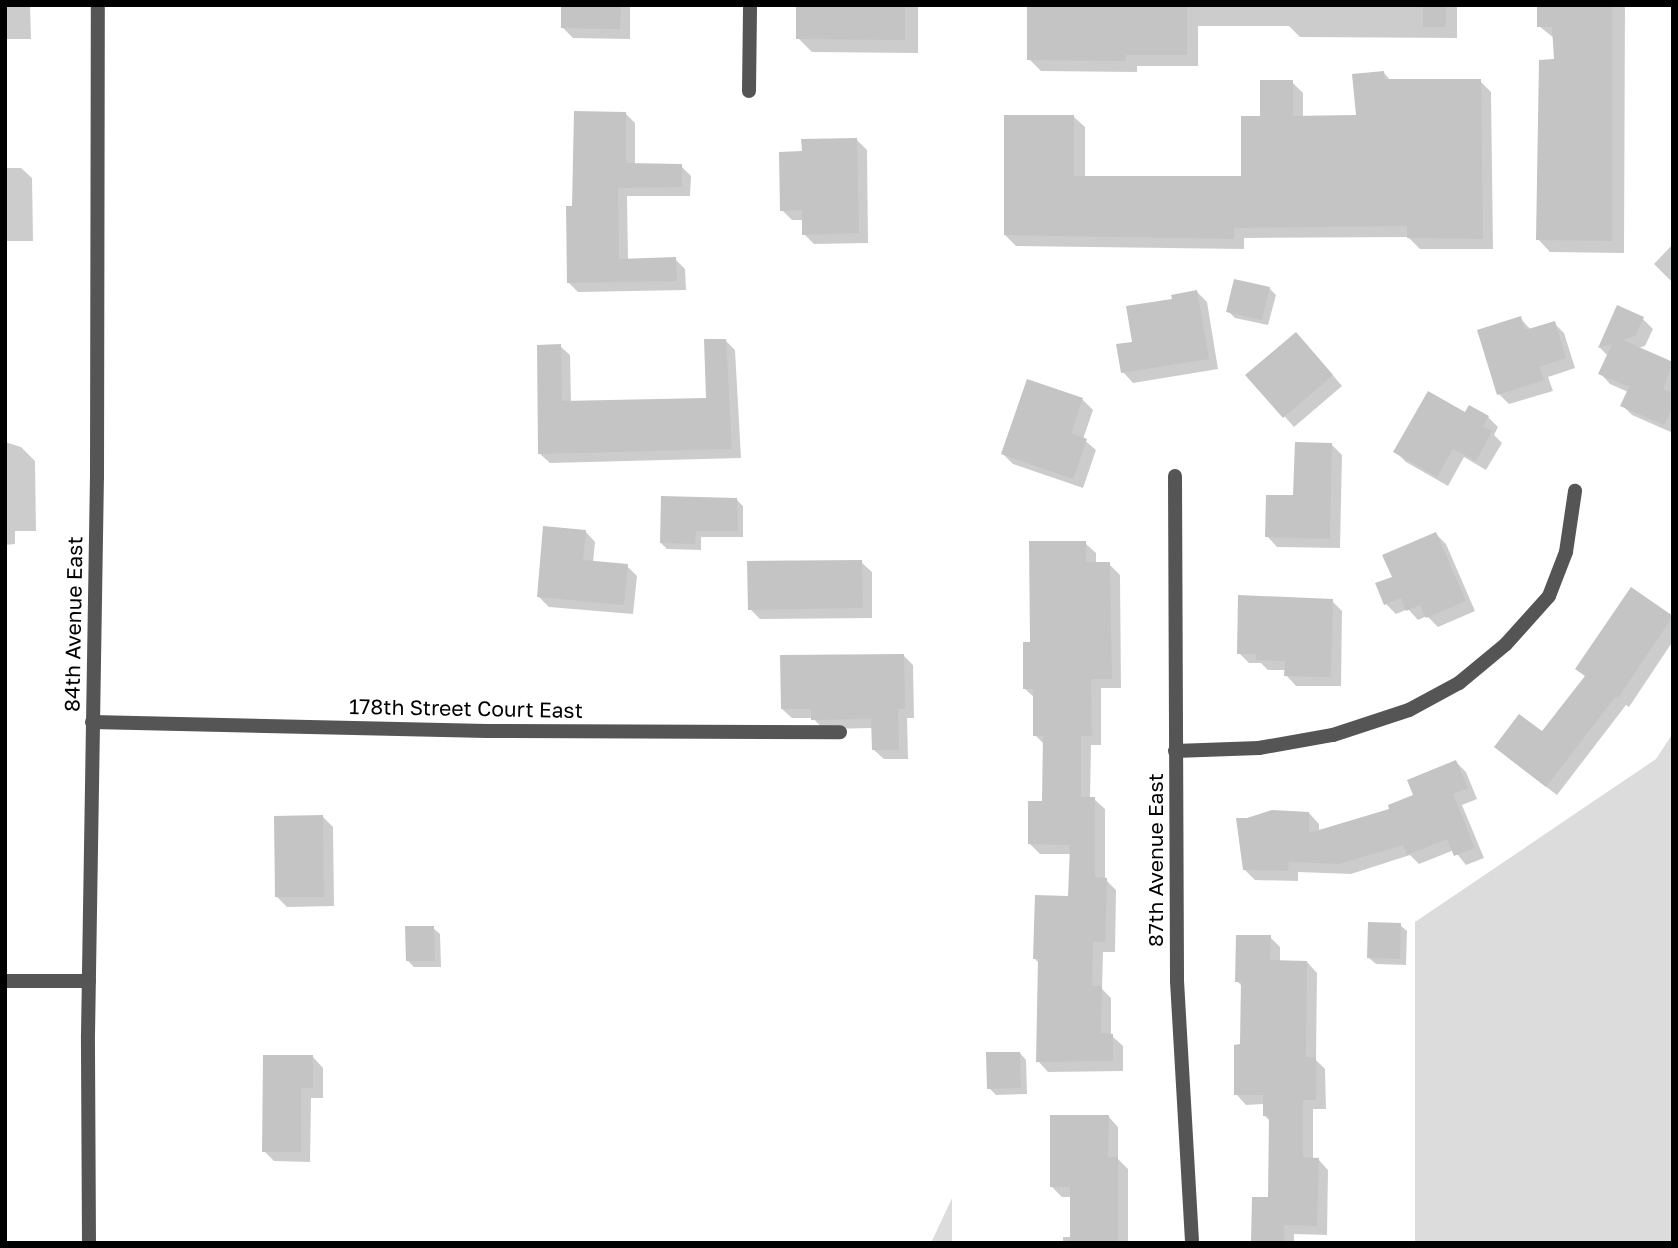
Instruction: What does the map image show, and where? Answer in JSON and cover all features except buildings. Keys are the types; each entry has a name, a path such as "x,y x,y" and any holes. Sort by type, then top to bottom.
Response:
{"street":[{"name":"84th Avenue East","path":"89,1243 89,981 97,477 98,5"},
{"path":"749,91 750,5"},
{"name":"87th Avenue East","path":"1175,476 1179,1055 1192,1243"},
{"path":"1175,751 1259,748 1333,735 1409,710 1459,683 1506,644 1549,596 1566,552 1575,491"},
{"name":"178th Street Court East","path":"92,722 487,731 840,732"},
{"path":"5,981 89,981"}],"shaded area":[{"path":"1673,733 1673,1243 1415,1243 1415,922 1656,759"},
{"path":"952,1198 952,1243 931,1243"}]}
